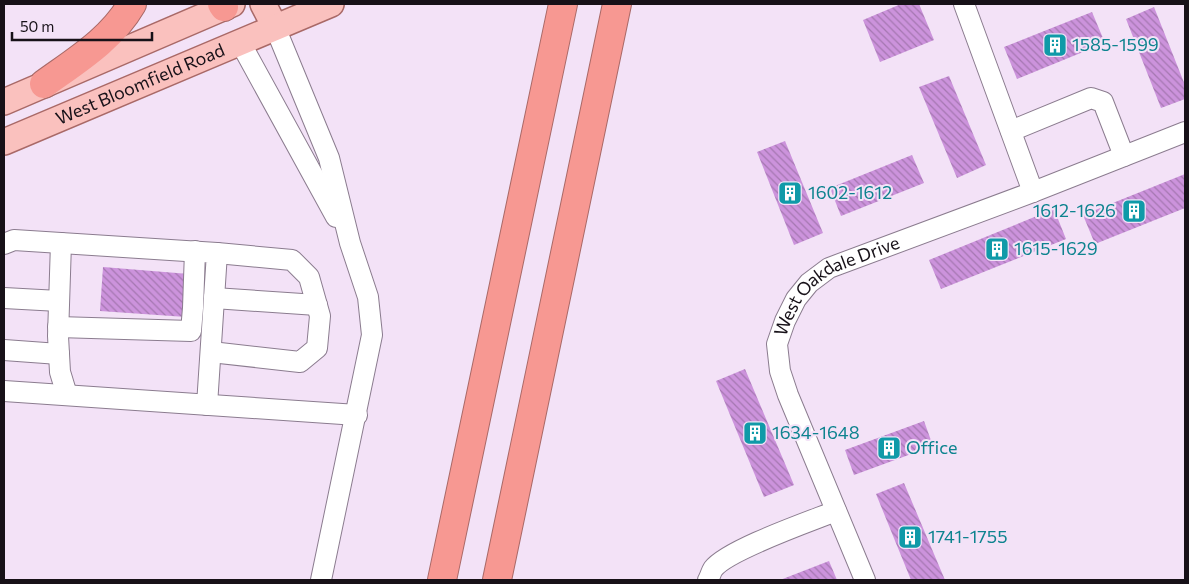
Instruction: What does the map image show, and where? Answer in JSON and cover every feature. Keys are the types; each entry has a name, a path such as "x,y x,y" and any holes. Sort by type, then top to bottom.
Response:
{"highway":[{"path":"44,84 104,41 132,4"},
{"path":"531,156 547,4"},
{"path":"442,580 563,4"},
{"path":"497,580 617,4"}],"main road":[{"path":"263,4 275,27"},
{"name":"West Bloomfield Road","path":"4,142 331,4"},
{"path":"4,102 226,5 240,42"}],"street":[{"path":"964,4 1033,192"},
{"path":"275,27 329,158 350,243 368,297 372,335 357,415 320,580"},
{"path":"240,42 350,243"},
{"path":"1010,131 1091,98 1103,102 1124,156"},
{"name":"West Oakdale Drive","path":"865,580 788,395 780,371 777,344 785,321 796,299 808,283 829,268 1033,192 1185,132"},
{"path":"4,244 14,240 194,251 292,260 308,277 320,316 317,348 300,362 211,352"},
{"path":"61,243 59,354 60,372 67,395"},
{"path":"58,327 191,331 194,251"},
{"path":"207,405 217,253"},
{"path":"4,298 59,301"},
{"path":"214,298 317,305"},
{"path":"4,350 59,354"},
{"path":"4,391 357,415"},
{"path":"708,580 713,570 725,559 741,550 836,511"}],"building":[{"path":"901,4 919,4 934,40 880,62 863,20"},
{"path":"1154,7 1185,85 1185,99 1161,108 1126,19"},
{"name":"1585-1599","path":"1092,12 1105,43 1017,79 1004,47"},
{"path":"949,76 986,165 957,178 919,87"},
{"name":"1602-1612","path":"785,141 823,233 794,245 757,152"},
{"path":"912,155 924,183 841,216 830,188"},
{"name":"1612-1626","path":"1185,174 1185,208 1095,244 1083,215"},
{"name":"1615-1629","path":"1054,209 1066,239 941,289 929,260"},
{"path":"103,267 189,274 186,317 100,311"},
{"name":"1634-1648","path":"745,369 794,485 764,497 716,381"},
{"name":"Office","path":"924,421 933,446 854,475 845,450"},
{"name":"1741-1755","path":"904,483 945,580 911,580 876,494"},
{"path":"829,561 837,580 780,580"}],"place":[{"name":"1585-1599","path":"1055,45"},
{"name":"1602-1612","path":"790,193"},
{"name":"1612-1626","path":"1134,211"},
{"name":"1615-1629","path":"997,249"},
{"name":"1634-1648","path":"755,433"},
{"name":"Office","path":"889,448"},
{"name":"1741-1755","path":"910,537"}]}
